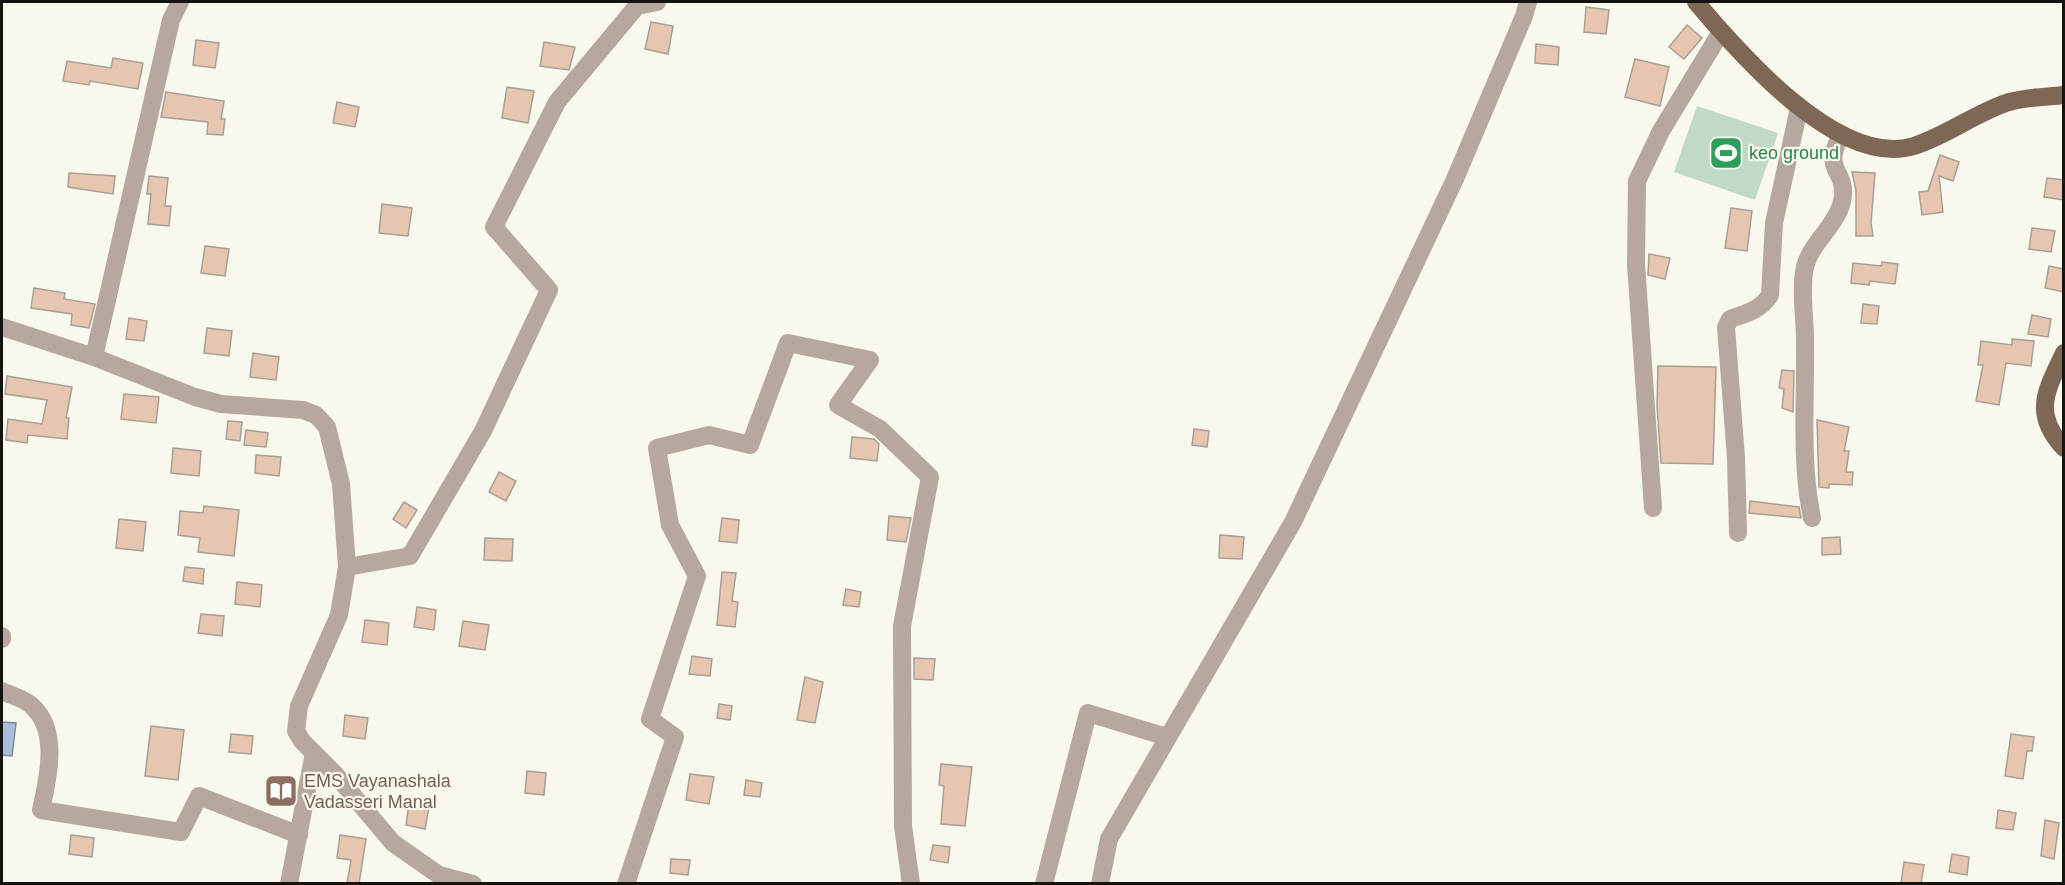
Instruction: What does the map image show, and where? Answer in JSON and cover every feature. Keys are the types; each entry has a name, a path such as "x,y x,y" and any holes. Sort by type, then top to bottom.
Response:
{"main road":[{"path":"1696,2 1721,32 1799,108 1859,144 1887,150 1912,147 1951,132 1980,114 2011,101 2064,95"},
{"path":"2064,353 2044,400 2045,418 2051,435 2064,448"}],"street":[{"path":"94,357 171,20 180,2"},
{"path":"347,567 410,555 483,431 549,290 494,227 557,102 637,6 657,2"},
{"path":"1100,884 1108,839 1293,522 1455,179 1528,2"},
{"path":"1653,508 1636,264 1637,181 1661,131 1721,32"},
{"path":"1738,533 1736,458 1726,327 1730,319 1756,309 1766,303 1770,296 1774,223 1799,108"},
{"path":"1812,518 1808,500 1805,396 1805,267 1839,209 1843,195 1832,161 1834,148 1841,135"},
{"path":"2,327 94,357 221,404 303,410 316,415 327,427 341,484 347,567 339,615 299,706 296,731 393,843 439,875 473,884"},
{"path":"626,884 675,737 650,718 697,576 670,525 657,448 709,435 750,445 788,343 870,360 838,405 880,429 930,477 902,626 903,826 911,884"},
{"path":"2,691 30,704 45,722 50,768 41,810 181,832 199,796 299,835"},
{"path":"1044,884 1088,713 1167,737"},
{"path":"289,884 314,753"}],"green space":[{"name":"keo ground","path":"1697,106 1778,133 1755,200 1674,172"}],"water":[{"path":"2,722 16,723 12,756 2,755"}],"building":[{"path":"1586,7 1609,10 1606,34 1584,32"},
{"path":"651,22 673,26 668,54 645,49"},
{"path":"1687,25 1702,38 1684,59 1669,47"},
{"path":"196,40 219,43 215,68 193,65"},
{"path":"544,42 575,47 569,70 540,66"},
{"path":"1536,44 1559,47 1558,65 1535,63"},
{"path":"113,58 143,63 138,89 90,81 89,85 63,81 67,61 111,68"},
{"path":"1635,59 1669,67 1660,106 1625,97"},
{"path":"507,87 534,91 528,123 502,118"},
{"path":"166,92 224,101 221,119 225,119 223,135 207,134 208,122 161,117"},
{"path":"337,102 359,107 355,127 333,123"},
{"path":"1940,155 1959,162 1953,181 1939,176 1943,212 1922,215 1919,192 1928,191"},
{"path":"1852,172 1875,173 1871,223 1873,236 1856,236 1856,190"},
{"path":"69,173 115,176 113,194 68,187"},
{"path":"149,176 168,178 165,206 171,206 169,226 148,224 151,194 147,194"},
{"path":"2047,178 2064,180 2064,200 2044,197"},
{"path":"382,204 412,208 408,236 379,233"},
{"path":"1731,208 1752,211 1747,251 1725,248"},
{"path":"2032,228 2055,231 2051,252 2029,249"},
{"path":"205,246 229,249 225,276 201,273"},
{"path":"1649,254 1670,258 1665,279 1648,275"},
{"path":"1882,262 1898,264 1895,284 1870,281 1869,285 1851,283 1853,263 1881,266"},
{"path":"2049,266 2064,269 2064,292 2045,288"},
{"path":"34,288 65,293 64,299 95,304 89,328 71,325 72,314 31,308"},
{"path":"1863,304 1879,306 1877,324 1861,323"},
{"path":"2032,315 2051,319 2048,337 2028,334"},
{"path":"129,318 147,321 144,341 126,339"},
{"path":"207,328 232,331 229,356 204,353"},
{"path":"2012,339 2034,341 2031,366 2006,363 1999,405 1976,401 1983,365 1978,365 1981,341 2012,345"},
{"path":"253,353 279,357 276,380 250,377"},
{"path":"1658,366 1716,367 1713,464 1661,463 1657,406"},
{"path":"1782,370 1794,371 1793,412 1782,408 1784,389 1779,388"},
{"path":"7,376 72,387 66,418 69,418 67,439 28,435 27,443 6,440 8,419 42,424 47,400 5,394"},
{"path":"124,394 159,397 156,423 121,419"},
{"path":"1817,420 1849,427 1844,451 1849,451 1846,472 1853,472 1852,485 1829,484 1829,488 1819,487"},
{"path":"228,421 242,422 240,441 226,439"},
{"path":"1194,429 1209,431 1207,447 1192,445"},
{"path":"246,430 268,433 266,447 244,445"},
{"path":"852,437 874,439 879,444 877,461 850,458"},
{"path":"173,448 201,451 199,476 171,473"},
{"path":"256,455 281,457 279,476 255,473"},
{"path":"499,472 516,481 506,501 489,492"},
{"path":"1750,501 1799,507 1801,518 1749,513"},
{"path":"404,502 417,510 406,528 393,519"},
{"path":"204,506 239,510 234,556 198,552 200,538 178,535 180,511 203,513"},
{"path":"889,516 911,518 906,542 887,540"},
{"path":"722,518 739,520 737,543 719,541"},
{"path":"119,519 146,522 143,551 116,548"},
{"path":"1220,535 1244,537 1242,559 1219,558"},
{"path":"1840,537 1841,554 1822,555 1822,538"},
{"path":"485,538 513,539 512,561 484,560"},
{"path":"185,567 204,569 203,584 183,581"},
{"path":"722,572 736,573 732,601 738,602 735,627 717,625"},
{"path":"237,582 262,585 260,607 235,604"},
{"path":"846,589 861,592 859,607 843,605"},
{"path":"417,607 436,610 434,630 414,627"},
{"path":"201,614 224,616 222,636 198,633"},
{"path":"365,620 389,623 387,645 362,642"},
{"path":"463,621 489,625 485,650 459,646"},
{"path":"692,656 712,659 710,676 689,674"},
{"path":"914,658 935,659 933,680 914,679"},
{"path":"805,677 823,682 815,723 797,720"},
{"path":"719,704 732,706 730,720 717,718"},
{"path":"345,715 368,718 365,739 343,736"},
{"path":"151,726 184,730 178,780 145,776"},
{"path":"231,734 253,736 251,754 229,752"},
{"path":"2011,734 2034,737 2032,751 2027,751 2023,779 2005,776"},
{"path":"941,764 972,767 965,826 941,824 944,786 939,785"},
{"path":"527,771 546,773 544,795 525,793"},
{"path":"690,774 714,777 709,804 686,800"},
{"path":"746,780 762,783 760,797 744,795"},
{"path":"409,803 429,807 425,829 406,825"},
{"path":"1998,810 2016,813 2013,830 1996,828"},
{"path":"2045,820 2059,823 2054,859 2041,856"},
{"path":"71,835 94,838 92,857 69,854"},
{"path":"340,835 366,839 359,884 347,884 351,860 337,858"},
{"path":"933,845 950,847 948,863 930,860"},
{"path":"1952,854 1969,857 1967,875 1949,872"},
{"path":"671,859 690,860 688,875 670,873"},
{"path":"1904,862 1924,865 1921,884 1901,883"}],"place":[{"name":"keo ground","path":"1726,153"},
{"name":"EMS Vayanashala Vadasseri Manal","path":"281,791"}]}
